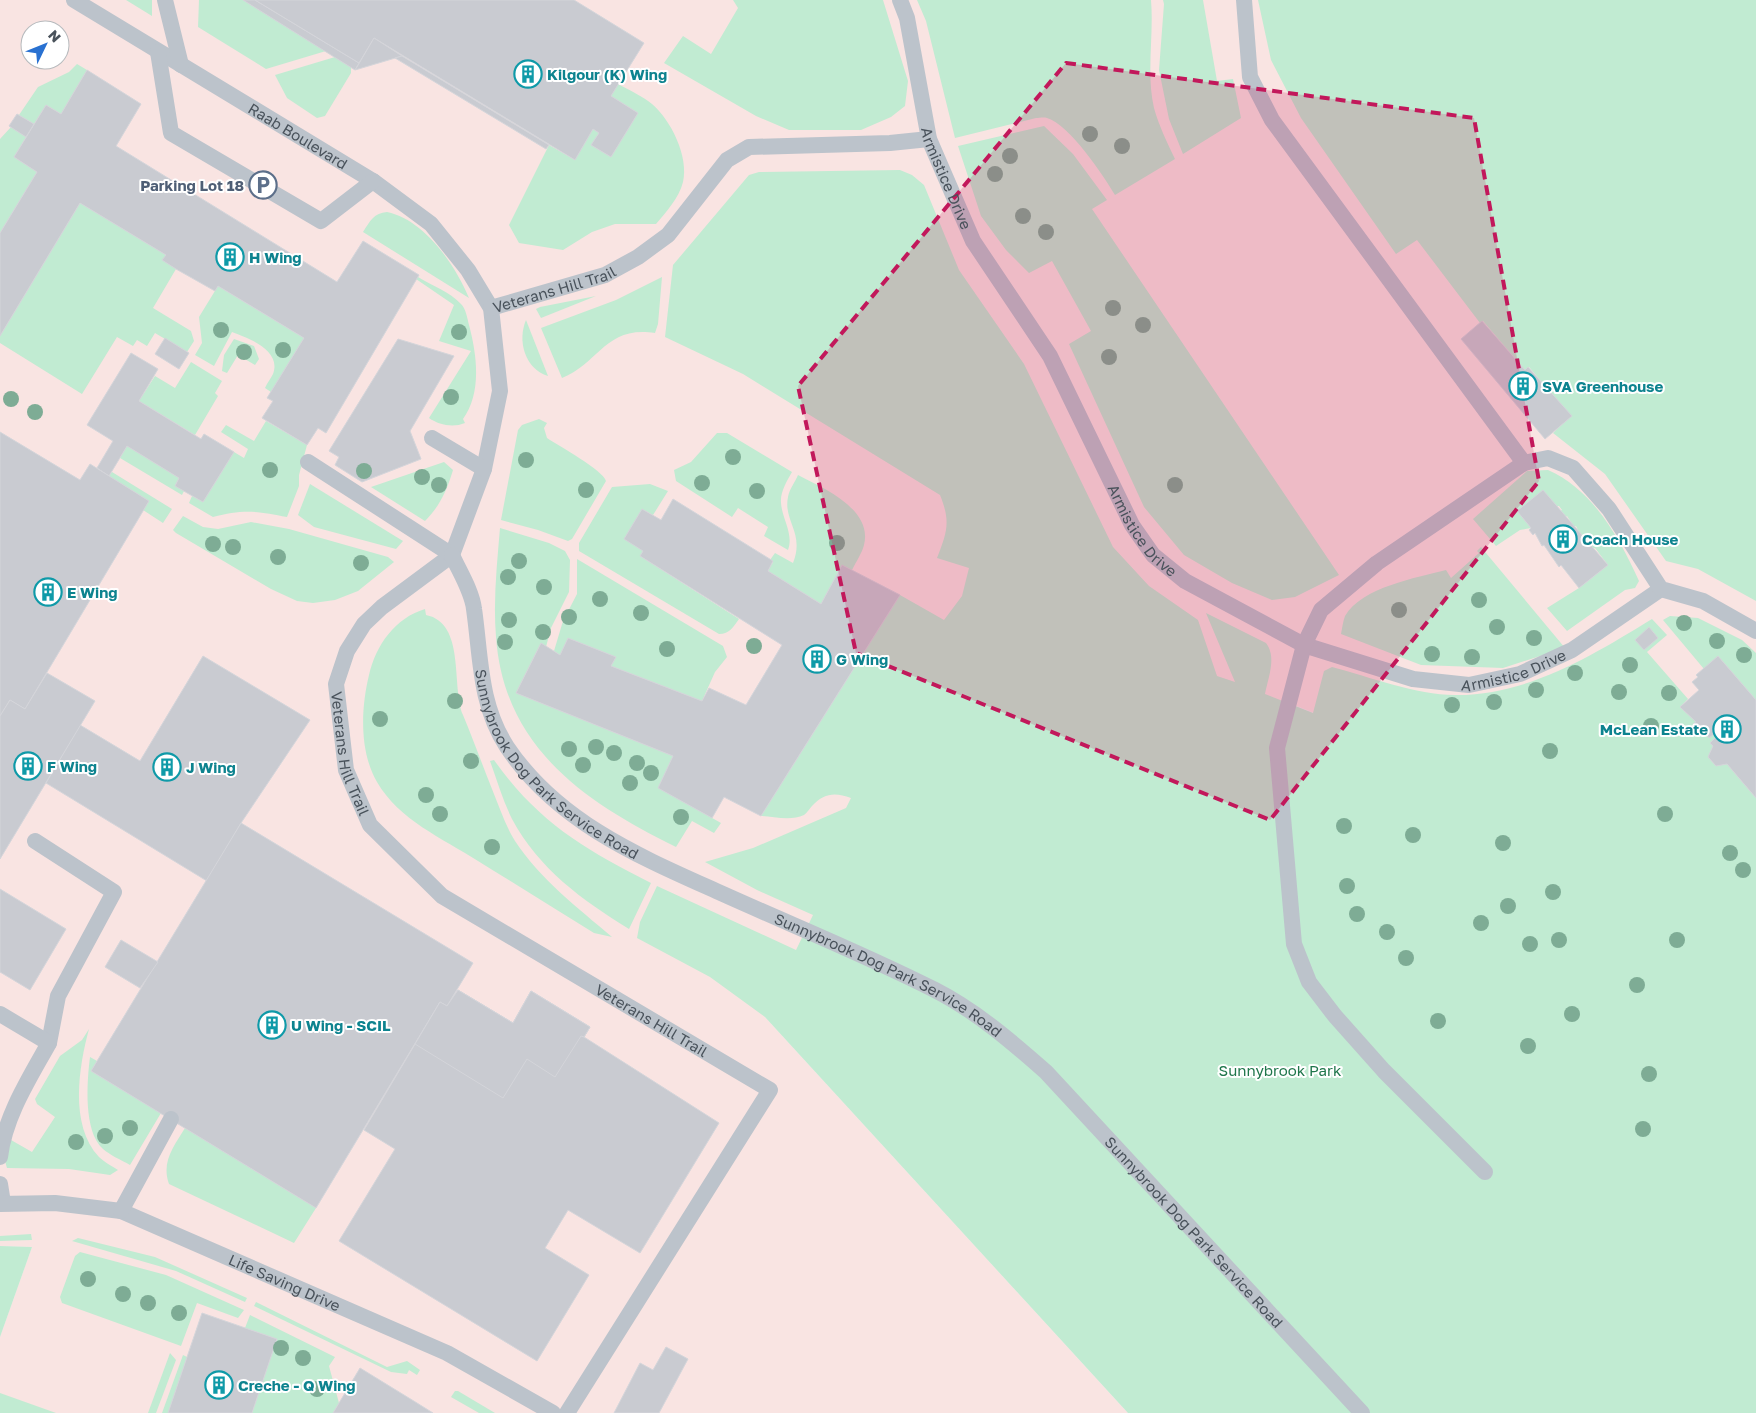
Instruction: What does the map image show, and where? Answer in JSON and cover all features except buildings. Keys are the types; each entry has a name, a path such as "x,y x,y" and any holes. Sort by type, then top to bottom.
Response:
{"lane":[{"name":"Raab Boulevard","path":"74,0 373,181 431,224 468,270 491,308"},
{"path":"165,0 181,65"},
{"name":"Armistice Drive","path":"900,0 907,18 929,139 972,241 1050,356 1132,525 1153,555 1185,581 1304,644 1413,679 1469,685 1520,674 1572,650 1661,589"},
{"path":"1244,0 1250,77 1272,120 1524,463"},
{"path":"158,52 171,133 321,221 373,181"},
{"name":"Veterans Hill Trail","path":"567,1413 770,1090 442,896 370,825 346,770 336,684 347,651 364,624 382,607 452,555 484,469 500,391 491,308 605,275 638,256 668,235 727,160 749,147 890,144 929,139"},
{"path":"432,438 484,469"},
{"path":"1485,1172 1384,1071 1335,1016 1309,982 1294,944 1277,748 1304,644 1322,610 1377,563 1524,463 1548,458 1572,468 1609,509 1661,589 1704,601 1756,631"},
{"path":"308,462 452,555"},
{"name":"Sunnybrook Dog Park Service Road","path":"452,555 474,607 478,659 485,693 496,726 508,747 546,792 595,832 695,882 936,991 1008,1038 1046,1072 1362,1413"},
{"path":"0,1157 2,1136 21,1094 49,1043 58,996 114,892 35,841"},
{"path":"0,1014 49,1043"},
{"path":"121,1211 170,1119"},
{"path":"0,1184 2,1204"},
{"name":"Life Saving Drive","path":"2,1204 55,1203 121,1211 447,1353 553,1413"}],"highlighted area":[{"path":"1066,63 1474,118 1539,481 1270,820 856,653 798,386"}],"shaded area":[{"path":"0,0 1423,0 1756,549 1756,892 1297,706 765,1017 1128,1413 0,1413 0,1337 32,1247 0,1246"}],"green space":[{"path":"126,0 152,0 152,16"},
{"path":"199,0 243,0 326,51 266,69 198,27"},
{"path":"733,0 883,0 908,81 905,106 891,117 861,130 789,130 756,116 664,63 683,36 711,54 738,8"},
{"path":"917,0 1151,0 1150,68 1152,95 1158,121 1175,159 1115,195 1075,140 1056,122 1047,118 1036,118 955,138 926,21"},
{"path":"1163,0 1203,0 1217,81 1233,79 1241,118 1183,154 1169,119 1159,70"},
{"path":"1258,0 1756,0 1756,601 1698,569 1666,561 1605,474 1553,433 1571,416 1529,367 1525,370 1483,321 1480,323 1417,240 1396,254 1301,118 1271,60"},
{"path":"335,57 351,67 351,73 325,116 317,118 287,98 275,75"},
{"path":"77,64 87,70 61,114 46,105 34,124 19,115 38,87 69,72"},
{"path":"618,84 652,104 666,119 672,129 681,151 684,172 681,188 675,199 656,224 615,224 592,232 563,250 519,243 509,225 549,145 575,160 593,129 599,133 591,145 611,157 638,113 611,96"},
{"path":"1044,126 1073,154 1107,200 1092,209 1339,575 1295,597 1272,600 1232,583 1184,555 1144,507 1069,344 1091,331 1052,261 1029,273 1006,250 981,216 958,146"},
{"path":"11,127 26,137 14,157 37,172 0,233 0,139"},
{"name":"Sunnybrook Park","path":"900,170 912,175 924,185 959,270 1024,364 1113,547 1149,586 1198,620 1217,676 1235,682 1206,613 1266,643 1271,655 1271,661 1270,675 1265,694 1313,713 1324,671 1332,667 1393,685 1425,692 1455,695 1482,693 1508,689 1558,671 1583,659 1652,619 1667,635 1647,652 1688,699 1680,707 1696,722 1694,725 1703,736 1714,734 1716,737 1710,743 1713,746 1708,757 1716,766 1727,764 1756,798 1756,1413 1128,1413 765,1017 710,977 637,938 640,922 657,886 796,950 813,915 757,890 705,862 753,848 846,808 851,798 835,794 821,798 805,814 799,817 761,816 900,595 944,620 962,596 969,568 937,558 945,534 947,520 940,495 743,374 665,337 673,265 749,175 759,172"},
{"path":"80,203 166,255 163,260 176,269 153,308 191,331 194,341 187,352 155,333 147,346 137,340 133,346 117,337 82,394 0,343 0,336"},
{"path":"387,212 414,224 426,234 447,258 469,298 363,232 370,221 376,216"},
{"path":"418,277 457,300 463,306 466,313 476,361 476,373 473,398 463,419 465,423 460,425 446,425 429,418 471,351 439,341 454,305 416,279"},
{"path":"662,277 658,324 655,333 638,332 614,340 585,364 562,378 541,328 616,300"},
{"path":"218,286 304,338 271,392 265,388 273,374 273,358 262,346 246,338 232,332 214,366 195,355 202,343 199,317"},
{"path":"596,296 541,318 536,309 540,307"},
{"path":"526,320 548,376 534,367 525,353 522,337"},
{"path":"234,339 254,346 259,359 255,365 238,355 227,373 222,371 224,355"},
{"path":"191,362 222,381 215,393 218,396 195,435 139,401 155,376 175,388"},
{"path":"539,419 547,423 544,428 547,438 589,465 603,476 606,481 572,539 568,541 538,530 501,520 518,430 522,425"},
{"path":"266,421 307,445 299,475 299,486 287,517 250,512 213,517 189,503 192,496 203,502 234,452 244,458 248,449 221,432 226,425 254,441"},
{"path":"717,433 727,433 792,472 784,487 781,499 790,538 788,550 764,536 768,527 738,508 732,517 676,481 674,470 691,462"},
{"path":"127,446 179,478 175,486 184,491 182,495 120,458"},
{"path":"444,462 453,470 451,477 439,504 425,521 371,487"},
{"path":"1548,470 1578,490 1603,516 1623,548 1639,581 1635,588 1625,590 1567,631 1547,608 1579,588 1608,565 1595,548 1592,549 1584,537 1582,538 1576,526 1574,527 1567,516 1565,517 1560,511 1562,510 1559,506 1517,511 1531,528 1520,530 1496,546 1473,519 1527,471"},
{"path":"112,472 172,509 163,523 143,510 149,501 109,476"},
{"path":"798,475 844,501 854,510 865,532 863,548 852,570 842,565 821,604 768,571 773,562 770,560 775,553 793,563 797,543 787,505 789,494"},
{"path":"310,484 403,541 396,549 314,527 298,515"},
{"path":"650,484 668,491 653,515 642,509 643,551 640,556 739,619 731,630 726,633 719,634 579,551 579,543 612,487"},
{"path":"183,516 203,527 218,529 251,522 289,529 388,557 394,562 358,591 335,600 313,603 297,601 271,589 176,533 173,530"},
{"path":"500,528 549,543 565,551 570,560 569,592 551,628 546,647 541,643 516,693 673,756 659,788 721,823 714,833 692,821 676,847 642,830 581,790 555,767 532,740 515,710 502,676 496,637 495,596"},
{"path":"1481,547 1565,648 1503,668 1421,665 1341,634 1345,616 1353,606 1364,598 1405,580 1446,570 1451,578 1479,553 1477,551"},
{"path":"577,559 723,646 727,657 715,672 702,701 611,666 616,657 568,638 560,655 554,651 563,621 577,594"},
{"path":"425,609 426,615 439,620 447,630 452,643 463,715 511,835 536,868 573,904 612,937 594,933 422,827 397,807 377,782 367,757 363,729 364,701 372,664 376,653 388,634 405,619"},
{"path":"1670,616 1698,618 1742,640 1756,653 1756,700 1718,656 1704,669 1663,620"},
{"path":"494,760 528,801 564,832 604,858 651,883 629,929 578,895 548,868 535,853 512,819 490,761"},
{"path":"89,1029 80,1077 79,1095 83,1129 99,1157 118,1170 110,1175 69,1169 7,1168 3,1154 11,1140 32,1152 55,1117 37,1104 35,1099 60,1056 82,1040"},
{"path":"90,1057 97,1061 91,1071 161,1113 130,1165 103,1149 92,1130 88,1105"},
{"path":"185,1128 316,1208 294,1243 169,1184 167,1168 170,1154"},
{"path":"31,1234 32,1240 0,1241 0,1236"},
{"path":"78,1238 155,1257 247,1298 245,1302 176,1271 72,1241"},
{"path":"0,1246 32,1247 0,1337"},
{"path":"80,1252 166,1275 244,1310 238,1318 197,1303 181,1346 62,1303 60,1297 75,1256"},
{"path":"256,1302 387,1367 407,1361 420,1370 417,1375 409,1370 407,1374 391,1372 254,1306"},
{"path":"250,1315 335,1357 329,1366 339,1403 333,1413 252,1413 277,1339 245,1328"},
{"path":"170,1353 176,1360 156,1413 148,1413"},
{"path":"183,1355 187,1357 168,1413 162,1413"},
{"path":"455,1391 495,1413 479,1413 451,1397"},
{"path":"0,1393 56,1413 0,1413"}],"place":[{"name":"Kilgour (K) Wing","path":"528,74"},
{"name":"Parking Lot 18","path":"263,185"},
{"name":"H Wing","path":"230,257"},
{"name":"SVA Greenhouse","path":"1523,386"},
{"name":"Coach House","path":"1563,539"},
{"name":"E Wing","path":"48,592"},
{"name":"G Wing","path":"817,659"},
{"name":"McLean Estate","path":"1727,729"},
{"name":"F Wing","path":"28,766"},
{"name":"J Wing","path":"167,767"},
{"name":"U Wing - SCIL","path":"272,1025"},
{"name":"Creche - Q Wing","path":"219,1385"}]}
